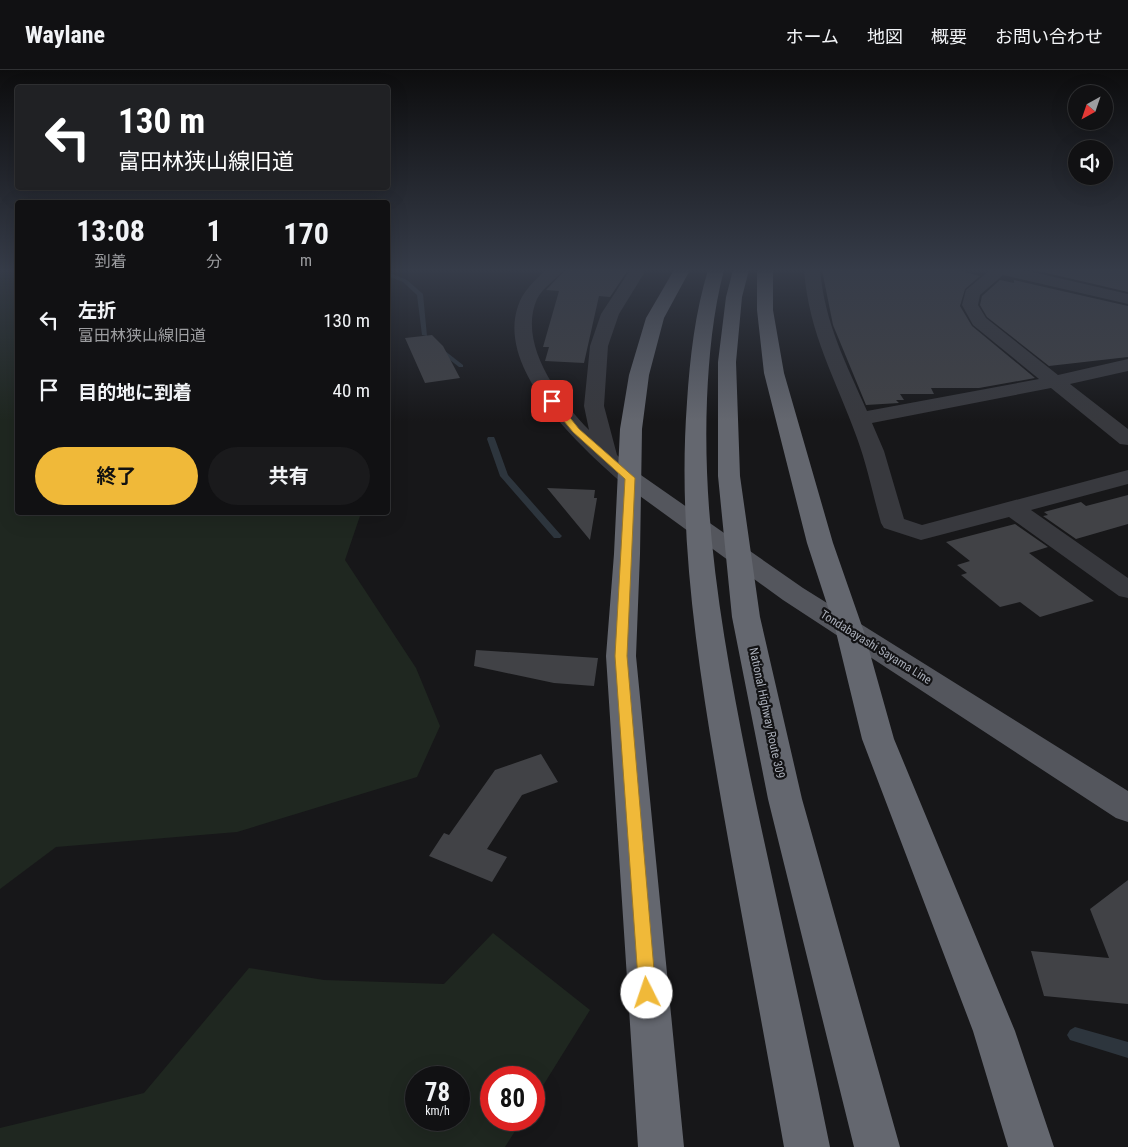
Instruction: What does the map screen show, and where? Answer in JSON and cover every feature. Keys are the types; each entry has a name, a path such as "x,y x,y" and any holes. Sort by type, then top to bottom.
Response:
{"highway":[{"path":"654,320 639,375 629,456 618,468 621,656 652,1051 662,1147"},
{"path":"706,320 701,343 695,414 694,464 708,637 746,846 787,1037 807,1147"},
{"name":"National Highway Route 309","path":"731,320 727,362 729,476 746,618 791,825 877,1147"},
{"path":"766,320 774,373 820,543 850,632 878,739 994,1031 1031,1147"}],"main road":[{"name":"Tondabayashi Sayama Line","path":"618,468 793,594 850,632 1020,737 1128,808"}],"street":[{"path":"524,320 522,328 525,344 541,384 552,401 576,430 618,468"},
{"path":"608,320 599,346 594,406 618,468"},
{"path":"820,320 836,370 860,419 877,465 893,523 921,532 1128,477"},
{"path":"979,320 1128,439"},
{"path":"860,419 1054,382 1128,365"},
{"path":"1012,508 1128,590"}],"shaded area":[{"path":"0,320 15,320 15,515 360,515 345,560 416,668 440,726 417,777 237,832 56,847 0,889"},
{"path":"493,933 590,1010 545,1082 545,1066 480,1066 480,1131 515,1131 505,1147 0,1147 0,1128 144,1093 249,968 324,980 444,984"}],"building":[{"path":"551,320 594,320 584,363 545,361 549,347 543,347"},
{"path":"832,320 969,320 972,326 1035,378 979,388 931,388 934,394 900,394 904,400 896,400 899,403 866,405"},
{"path":"991,320 1128,320 1128,357 1049,366"},
{"path":"432,335 443,346 460,378 425,383 405,338"},
{"path":"547,488 595,490 594,498 597,498 590,540"},
{"path":"1128,495 1128,524 1076,539 1043,516 1048,515 1044,512 1081,502 1086,506"},
{"path":"1015,524 1048,547 1029,553 1094,601 1040,617 1020,602 1000,607 961,575 967,573 957,565 970,561 946,542"},
{"path":"476,650 598,658 594,686 554,683 474,666"},
{"path":"541,754 558,782 522,795 487,849 507,857 492,882 429,856 444,833 449,835 495,770"},
{"path":"1128,880 1128,1004 1044,996 1031,951 1109,958 1090,909"}],"waterway":[{"path":"423,320 425,335"},
{"path":"438,348 461,366"},
{"path":"491,439 504,476 557,536"},
{"path":"1075,1035 1128,1050"}],"route":[{"path":"552,401 576,430 630,478 621,656 647,993"}]}
